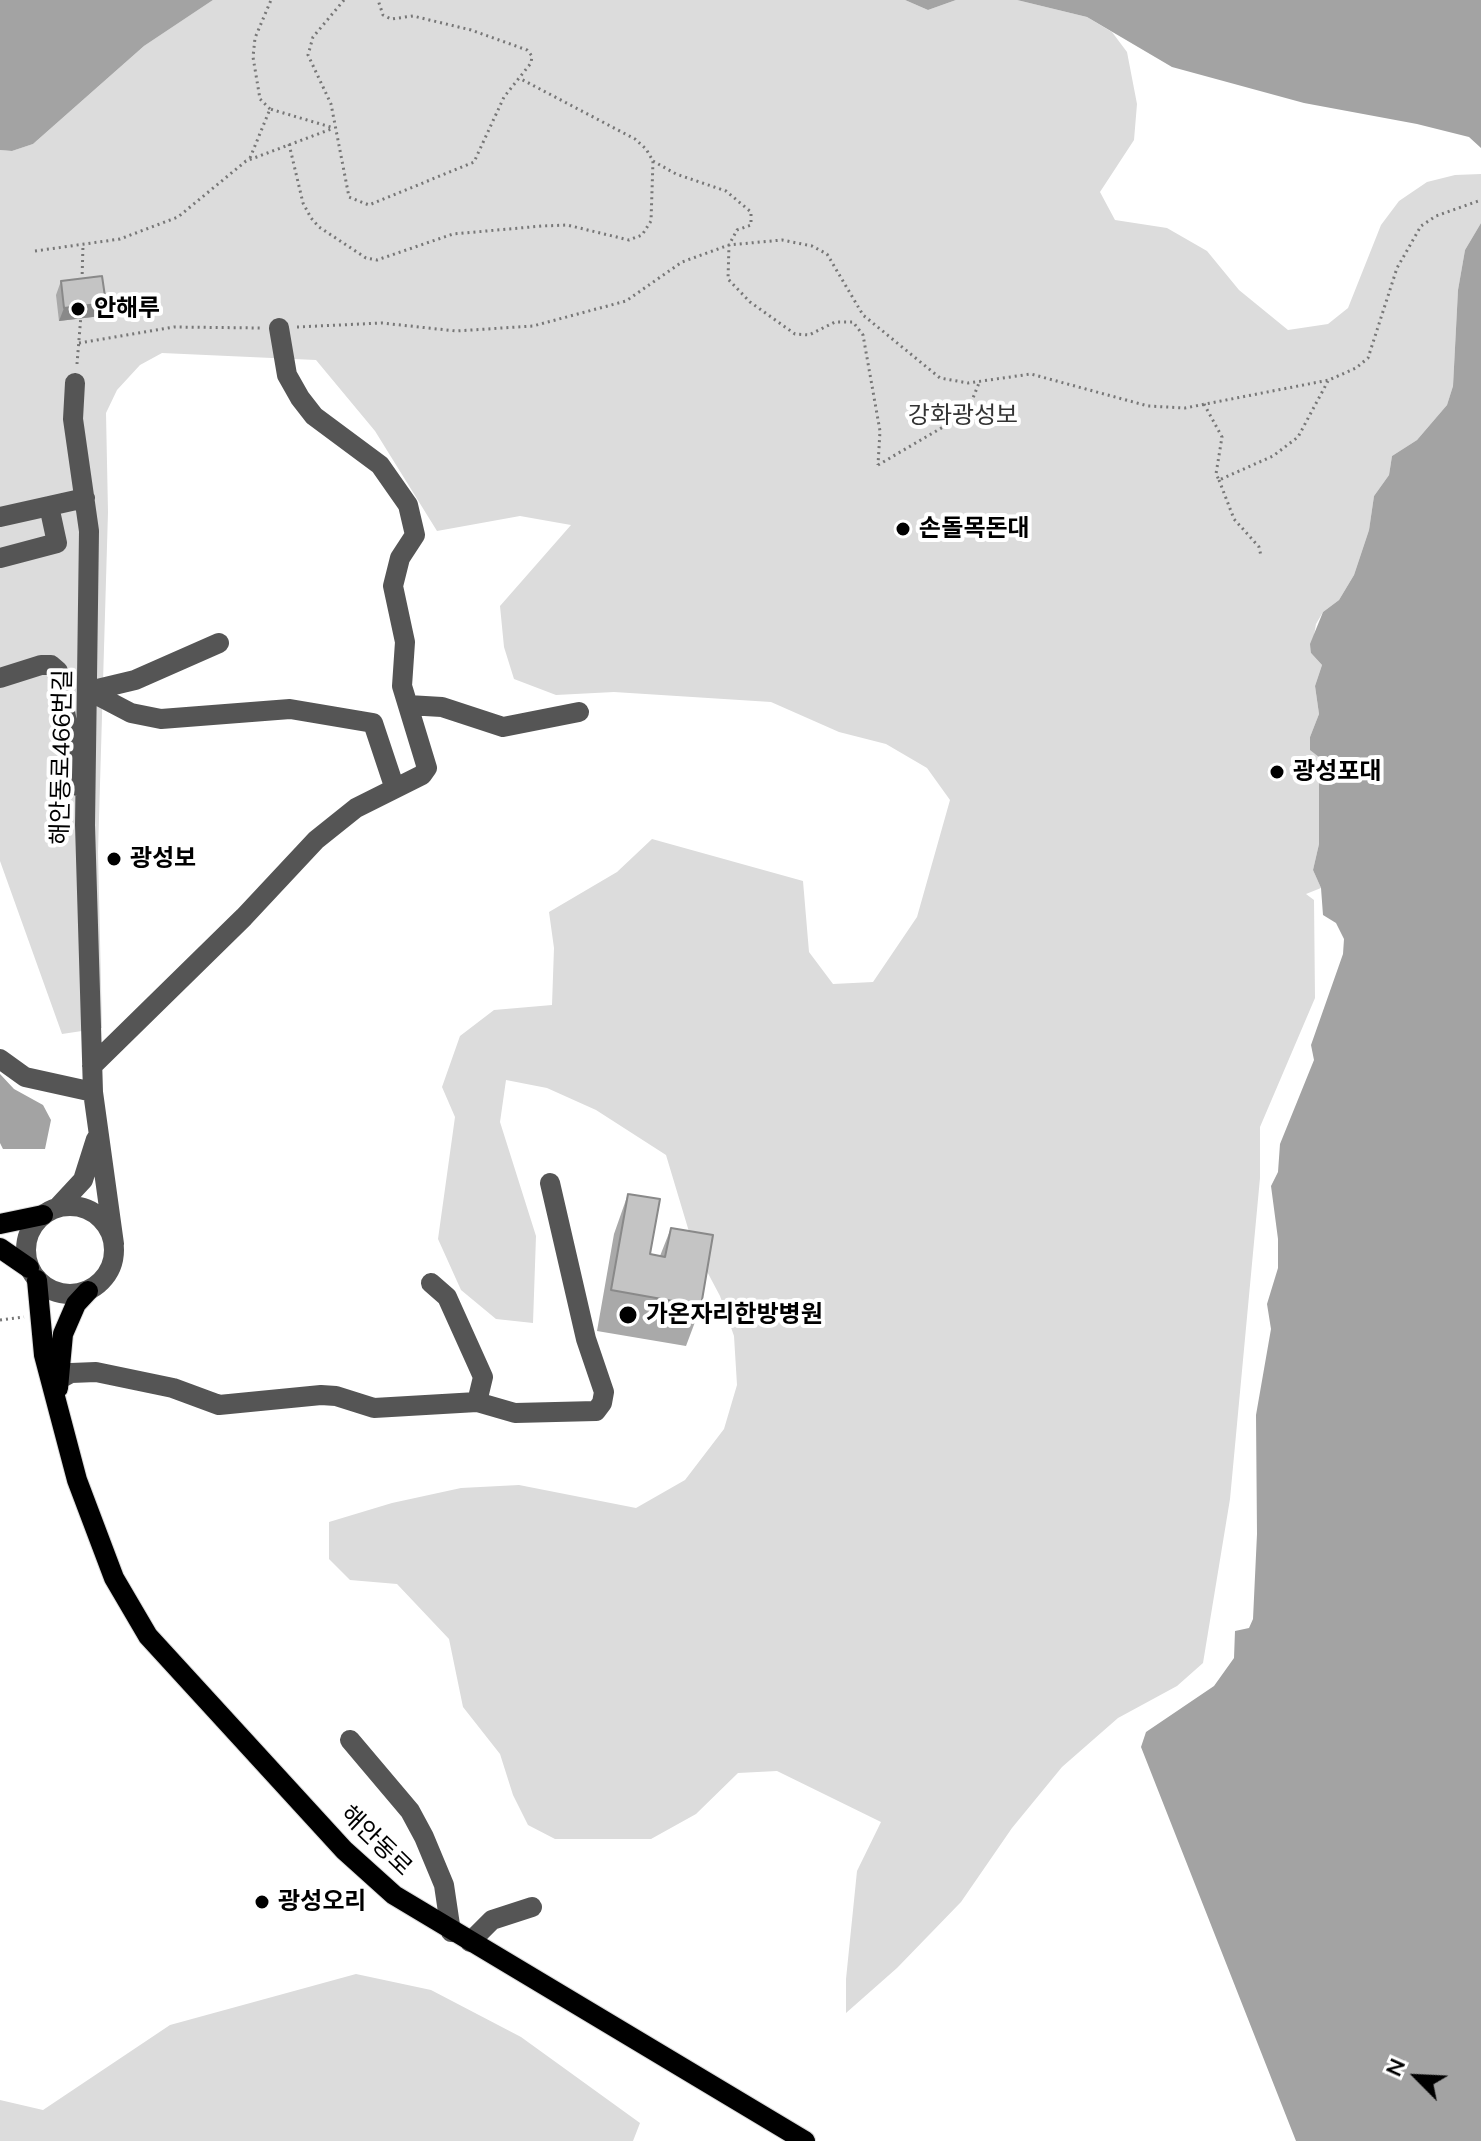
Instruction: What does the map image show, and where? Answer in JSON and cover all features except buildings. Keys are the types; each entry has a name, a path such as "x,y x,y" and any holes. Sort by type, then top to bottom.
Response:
{"main road":[{"path":"0,1224 50,1211"},
{"path":"0,1248 33,1274"},
{"name":"해안동로","path":"33,1274 44,1355 62,1432 100,1545 148,1636 351,1857 394,1895 451,1932 805,2141"},
{"name":"해안동로","path":"62,1432 58,1380 63,1334 76,1304 88,1291"}],"street":[{"path":"92,1066 244,917 316,840 356,808 394,786 422,775 427,768 402,686 405,642 393,586 400,558 415,535 408,505 380,465 314,416 300,398 287,375 279,328"},
{"name":"해안동로466번길","path":"75,383 73,419 89,531 85,825 93,1092 114,1244"},
{"path":"0,517 85,498"},
{"path":"0,558 57,543 49,506"},
{"path":"89,691 135,680 219,643"},
{"path":"0,678 41,665 51,665 58,671 85,825"},
{"path":"89,691 122,709 161,719 290,709 373,723 394,786"},
{"path":"408,705 442,707 503,727 579,712"},
{"path":"0,1059 25,1077 93,1092"},
{"path":"50,1211 72,1206 100,1217 110,1229 114,1244 109,1273 88,1291 61,1294 33,1274 27,1241 50,1211 83,1180 98,1131"},
{"path":"58,1380 71,1373 96,1372 173,1388 219,1405 321,1395 336,1396 374,1408 477,1402 502,1412 585,1414 596,1411 602,1403 604,1392 586,1339 550,1183"},
{"path":"431,1283 447,1297 483,1377 477,1402"},
{"path":"350,1740 410,1811 424,1837 444,1885 451,1932"},
{"path":"470,1942 492,1920 532,1907"}],"path":[{"path":"271,0 255,38 253,57 260,99 270,109 334,128"},
{"path":"344,0 309,47 308,55 331,104 349,197 369,205 474,162 504,97 531,63 527,50 471,30 413,16 391,19 383,15 378,0"},
{"path":"519,78 635,139 653,161 676,174 726,191 751,212 751,225 737,230 729,245 728,279 750,302 795,334 809,335 835,322 853,322 863,335 880,431 878,465 925,434 948,426 967,413 979,382"},
{"path":"249,160 270,109"},
{"path":"35,251 120,239 178,217 229,172 249,160 334,128"},
{"path":"289,144 303,203 311,218 343,243 377,260 453,234 567,225 629,240 642,235 651,221 653,161"},
{"path":"79,343 174,327 279,328 382,323 456,331 533,326 626,301 682,262 729,245 782,240 812,246 832,260 863,315 940,378 956,383 979,382 1031,374 1148,406 1204,404 1329,380 1356,368 1368,358 1397,268 1421,226 1436,216 1481,200"},
{"path":"81,291 83,245"},
{"path":"75,383 81,305"},
{"path":"1219,480 1273,456 1298,437 1329,380"},
{"path":"1204,404 1222,437 1216,474 1234,519 1259,547 1261,556"},
{"path":"0,1320 40,1315"}],"green space":[{"name":"강화광성보","path":"213,0 905,0 928,10 956,0 1017,0 1087,17 1112,32 1127,52 1137,104 1134,140 1100,192 1115,220 1167,228 1207,251 1239,290 1288,330 1328,324 1348,308 1381,225 1399,201 1427,182 1455,175 1481,174 1481,223 1465,250 1458,290 1453,386 1447,405 1417,440 1392,456 1389,475 1374,496 1369,530 1354,575 1339,600 1323,612 1316,624 1311,653 1322,665 1315,686 1319,714 1310,737 1319,757 1319,844 1313,870 1321,888 1306,894 1314,900 1315,998 1260,1127 1260,1178 1230,1499 1203,1663 1177,1686 1118,1718 1062,1767 1012,1828 961,1902 897,1968 846,2013 846,1979 857,1871 881,1822 777,1771 738,1773 696,1814 651,1839 555,1839 528,1825 513,1795 500,1754 463,1707 449,1639 397,1584 350,1580 329,1559 329,1522 392,1503 461,1488 519,1485 636,1508 685,1480 724,1429 737,1385 734,1336 720,1296 693,1245 666,1155 596,1110 547,1088 506,1080 500,1122 536,1236 533,1323 496,1319 461,1290 438,1239 455,1117 442,1087 460,1036 494,1010 552,1005 554,948 549,912 617,872 652,839 803,881 809,952 833,984 873,982 917,917 950,800 927,768 886,744 839,732 771,702 614,692 556,695 514,679 504,647 500,606 571,525 520,516 437,531 375,431 316,360 162,353 140,365 117,390 106,413 108,512 98,852 102,1028 62,1034 0,861 0,150 12,151 33,144 144,46"},
{"path":"356,1974 431,1990 521,2037 640,2123 633,2141 0,2141 0,2100 43,2110 170,2025"}],"shaded area":[{"path":"0,0 213,0 144,46 33,144 12,151 0,150"},
{"path":"905,0 956,0 928,10"},
{"path":"1017,0 1481,0 1481,148 1469,137 1304,103 1172,67 1087,17"},
{"path":"1481,223 1481,2141 1296,2141 1141,1747 1146,1732 1214,1686 1234,1658 1235,1631 1249,1628 1253,1619 1257,1534 1256,1415 1271,1329 1267,1304 1278,1268 1278,1239 1271,1186 1278,1172 1280,1144 1314,1060 1311,1045 1343,954 1344,939 1336,923 1323,915 1321,888 1313,870 1319,844 1319,757 1310,750 1310,737 1319,714 1315,686 1322,665 1311,653 1310,644 1323,612 1339,600 1354,575 1369,530 1374,496 1389,475 1392,456 1417,440 1447,405 1453,386 1458,290 1465,250"},
{"path":"0,1074 14,1089 43,1105 51,1120 45,1149 3,1149 0,1143"}],"place":[{"name":"안해루","path":"78,309"},
{"name":"손돌목돈대","path":"903,529"},
{"name":"광성포대","path":"1277,772"},
{"name":"광성보","path":"114,859"},
{"name":"가온자리한방병원","path":"628,1315"},
{"name":"광성오리","path":"262,1902"}]}
